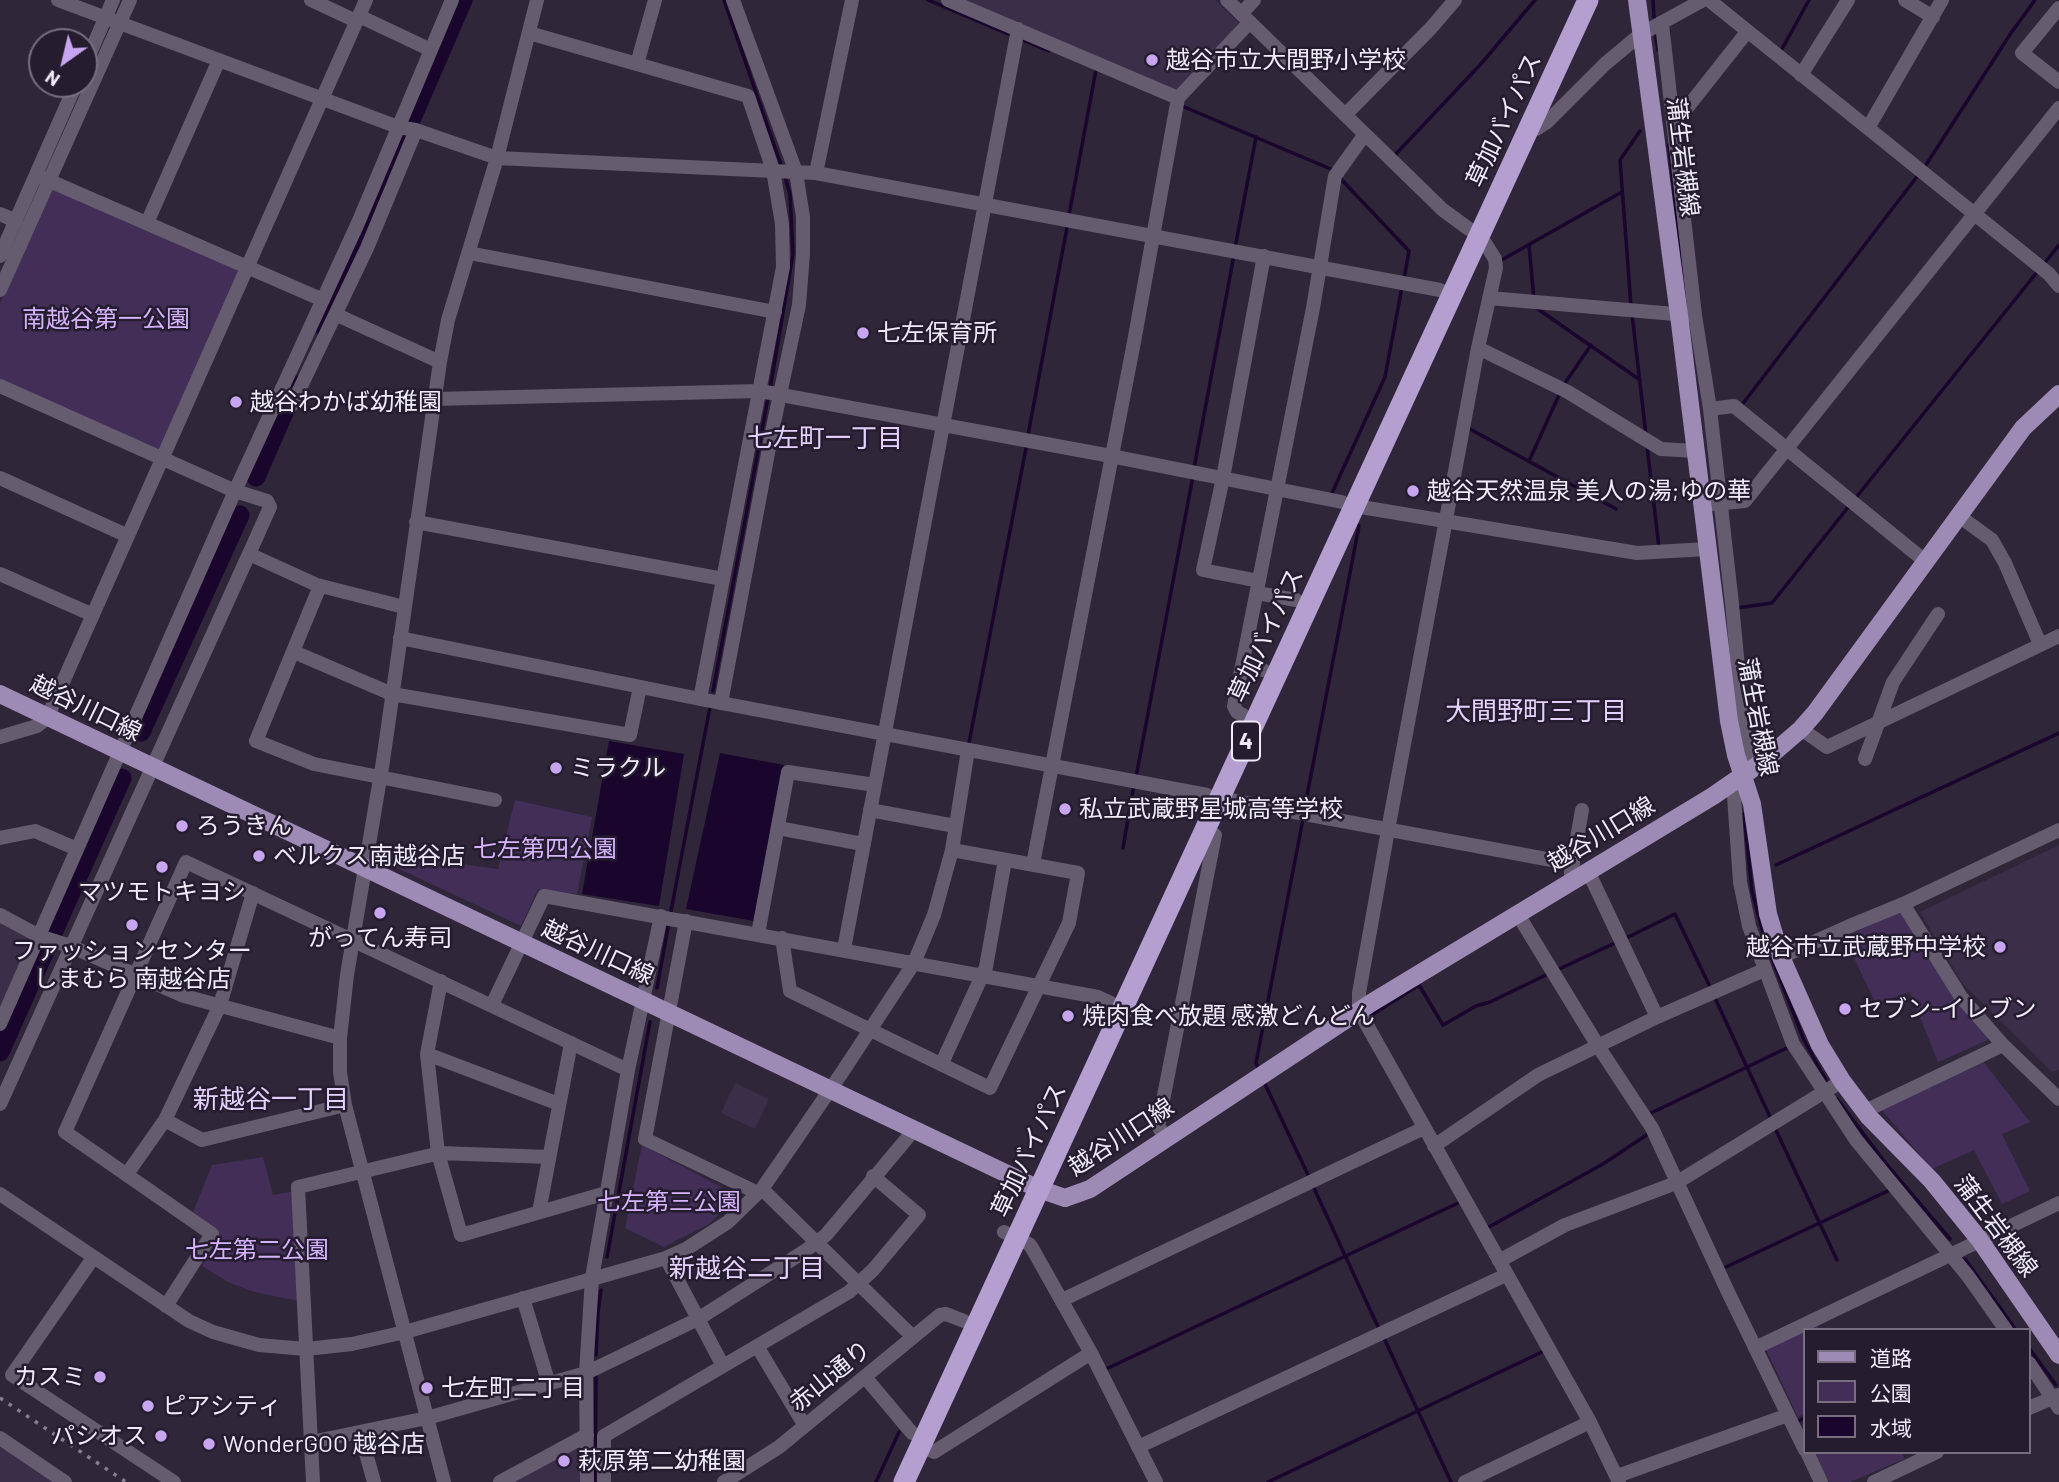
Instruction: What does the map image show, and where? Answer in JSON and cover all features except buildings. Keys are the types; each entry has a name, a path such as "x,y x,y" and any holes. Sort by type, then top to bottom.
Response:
{"highway":[{"name":"草加バイパス","path":"890,1482 916,1440 1033,1186 1111,1003 1213,797 1474,234 1573,0"},
{"name":"草加バイパス","path":"1033,1186 1205,832 1213,797 1243,715 1296,600 1349,504 1440,289 1474,234 1530,127 1588,0"},
{"name":"草加バイパス","path":"910,1478 916,1440 964,1321 1011,1235"}],"main road":[{"name":"蒲生岩槻線","path":"1637,0 1687,315 1696,451 1729,721 1741,777 1757,830 1767,907 1781,957 1820,1045 1842,1081 1865,1111 1932,1181 1979,1239 2059,1355"},
{"name":"越谷川口線","path":"0,694 914,1130 1033,1186 1065,1198 1078,1195 1577,872 1765,761 1801,729 1832,691 2023,428 2059,394"}],"street":[{"path":"58,0 398,127 416,130 498,158 816,173 984,202 1440,289"},
{"path":"0,256 16,221 43,177 113,21 113,0"},
{"path":"98,45 130,0"},
{"path":"311,0 431,50"},
{"path":"0,737 37,726 47,718 366,0"},
{"path":"0,1024 235,491 323,300 452,0"},
{"path":"444,1482 345,1105 340,1072 340,1038 433,398 448,320 498,158 537,0"},
{"path":"637,64 655,0"},
{"path":"722,703 780,394 800,305 803,254 803,217 796,172 733,0"},
{"path":"816,173 852,0"},
{"path":"948,0 1178,98"},
{"path":"1227,0 1443,210 1485,243 1495,259 1496,268 1478,348 1388,830 1359,993 1359,1011 1590,1422 1618,1479 1788,1415"},
{"path":"1033,864 1178,98 1245,18 1254,0"},
{"path":"1345,115 1455,0"},
{"path":"1530,127 1536,129 1547,122 1605,64 1642,34 1703,0"},
{"path":"1709,0 2049,274 2059,286"},
{"path":"1801,75 1848,0"},
{"path":"1906,0 1933,17"},
{"path":"1868,128 1942,0"},
{"path":"2059,8 2022,53 2059,82"},
{"path":"1662,24 1675,123 1687,315 1710,409 1720,503 1741,777 1740,882 1749,926 1793,1044 1823,1093 1856,1140 1968,1276 2005,1328"},
{"path":"844,949 1018,29"},
{"path":"529,33 747,96 773,170 779,194 783,267 700,699"},
{"path":"1675,123 1747,33"},
{"path":"147,223 219,60"},
{"path":"0,290 71,98"},
{"path":"1702,505 1745,500 2059,108"},
{"path":"292,405 337,315 416,130"},
{"path":"1243,715 1237,712 1234,706 1313,308 1335,176 1365,134"},
{"path":"43,177 323,300"},
{"path":"0,214 16,221"},
{"path":"470,253 775,312"},
{"path":"1264,256 1203,570 1296,600"},
{"path":"1489,298 1687,315"},
{"path":"337,315 440,362"},
{"path":"1478,348 1568,392 1661,449 1696,451"},
{"path":"0,386 235,491 267,501 270,507 0,1104"},
{"path":"433,398 760,391 1278,488 1349,504 1637,553 1707,549"},
{"path":"1710,409 1734,406 1925,561"},
{"path":"0,478 128,536"},
{"path":"1959,516 1992,540 2005,563 2040,644"},
{"path":"416,522 723,579"},
{"path":"249,554 320,586 404,607"},
{"path":"0,574 93,615"},
{"path":"320,586 256,741 313,764 495,800"},
{"path":"1865,759 1893,682 1938,614"},
{"path":"1801,729 1827,747 1878,720 2059,636"},
{"path":"400,638 700,699 1388,830 1577,872"},
{"path":"293,652 392,694 630,735 640,687"},
{"path":"1243,661 1264,670"},
{"path":"0,1194 189,1321 213,1332 259,1345 306,1349 352,1344 405,1332 666,1258 686,1249 729,1222 760,1191 914,963 934,915 952,850 968,750"},
{"path":"758,934 788,772 874,785"},
{"path":"870,810 955,826"},
{"path":"1582,810 1577,872 1657,1017"},
{"path":"778,828 863,844"},
{"path":"1781,957 1903,904 2059,830"},
{"path":"0,838 35,831 77,849"},
{"path":"1166,1138 1158,1126 1215,835 1205,832"},
{"path":"782,938 790,991 990,1088 1069,923 1078,873 952,850"},
{"path":"942,1063 983,976 1004,860"},
{"path":"166,1306 212,1234 65,1132 186,862 628,1070"},
{"path":"127,1174 165,1120 220,1005 253,893"},
{"path":"492,1005 544,896 844,949 1097,997 1111,1003"},
{"path":"1903,904 1961,997 2003,1045 2053,1086 2059,1099"},
{"path":"1517,913 1652,1128 1804,1447"},
{"path":"0,915 39,936 70,946 184,996 340,1038"},
{"path":"587,1482 586,1373 592,1278 628,1070 661,916"},
{"path":"686,921 645,1139 760,1191 913,1337"},
{"path":"1434,1146 1538,1075 1657,1017 1764,970"},
{"path":"441,981 427,1054 438,1153 461,1235 606,1193"},
{"path":"539,1212 571,1043"},
{"path":"1865,1111 2003,1045"},
{"path":"427,1054 559,1104"},
{"path":"1499,1261 1565,1224 1676,1183 1842,1081"},
{"path":"165,1120 202,1140 345,1105"},
{"path":"1062,1300 1424,1128"},
{"path":"311,1442 427,1418 586,1373 698,1319 826,1234 914,1130"},
{"path":"313,1482 298,1187 438,1153 549,1157"},
{"path":"604,1482 604,1436 859,1284 919,1215 873,1177"},
{"path":"1755,1348 2059,1203"},
{"path":"1011,1235 1032,1248 1091,1353 1156,1482"},
{"path":"93,1258 12,1375 174,1482"},
{"path":"666,1258 723,1366"},
{"path":"1138,1447 1506,1275"},
{"path":"523,1298 548,1384"},
{"name":"赤山通り","path":"724,1482 805,1426 940,1315 946,1314 964,1321"},
{"path":"757,1346 805,1426"},
{"path":"865,1377 916,1440 934,1452 1091,1353"},
{"path":"2031,1366 2057,1400 2031,1407"},
{"path":"1465,1482 1590,1422"},
{"path":"360,1432 374,1482"},
{"path":"500,1482 587,1435"},
{"path":"0,1438 65,1482"},
{"path":"1807,1454 1821,1482"},
{"path":"1874,1482 1933,1454"}],"shaded area":[{"name":"越谷市立大間野小学校","path":"957,0 1215,0 1241,25 1176,95"},
{"name":"越谷市立武蔵野中学校","path":"2059,845 2059,1070 2052,1072 1962,983 1920,912"},
{"path":"0,922 27,936 29,942 0,1007"},
{"path":"735,1083 769,1099 755,1129 721,1113"},
{"name":"萩原第二幼稚園","path":"584,1440 582,1482 506,1482"},
{"path":"0,1445 55,1482 0,1482"}],"green space":[{"name":"南越谷第一公園","path":"51,187 240,268 163,454 0,380 0,303"},
{"name":"七左第四公園","path":"515,800 592,817 577,894 538,889 521,926 380,860 381,853 498,869"},
{"path":"1902,910 1987,1031 1988,1040 1938,1062 1910,992 1876,1004 1844,937"},
{"path":"1982,1060 2030,1122 2002,1134 2030,1191 2002,1204 1974,1150 1932,1169 1881,1109"},
{"name":"七左第三公園","path":"642,1145 738,1196 709,1224 664,1247 625,1228"},
{"name":"七左第二公園","path":"263,1157 273,1195 295,1191 299,1301 254,1292 228,1282 202,1266 220,1234 193,1212 212,1165"},
{"path":"1804,1329 1804,1414 1798,1417 1765,1347"},
{"path":"1816,1454 1903,1454 1904,1459 1850,1482 1829,1482"}],"water":[{"path":"609,741 684,754 659,906 582,894"},
{"path":"720,753 784,765 754,921 686,909"}],"waterway":[{"path":"412,118 463,0"},
{"path":"724,0 781,165"},
{"path":"928,0 1013,36"},
{"path":"1394,156 1480,65 1535,0"},
{"path":"1653,0 1654,17"},
{"path":"1782,49 1809,0"},
{"path":"1924,168 2035,0"},
{"path":"1656,36 1658,50"},
{"path":"1020,39 1049,51"},
{"path":"1069,215 1096,70"},
{"path":"1182,106 1333,170"},
{"path":"1631,306 1620,160 1640,131"},
{"path":"1235,248 1256,137"},
{"path":"323,326 404,138"},
{"path":"1669,145 1685,294"},
{"path":"1741,406 1919,174"},
{"path":"770,389 793,254 790,194 785,177"},
{"path":"1340,178 1409,251 1404,279"},
{"path":"1498,262 1622,192"},
{"path":"1028,435 1068,222"},
{"path":"1529,245 1534,300"},
{"path":"2043,265 2059,245"},
{"path":"1194,468 1234,255"},
{"path":"1854,500 2038,271"},
{"path":"1334,496 1332,493 1385,377 1402,287"},
{"path":"1535,307 1640,380"},
{"path":"1632,314 1646,435"},
{"path":"1563,386 1591,345"},
{"path":"256,477 296,385"},
{"path":"1529,461 1560,393"},
{"path":"713,691 768,398"},
{"path":"1468,428 1616,509"},
{"path":"969,743 1027,443"},
{"path":"1647,446 1659,548"},
{"path":"1136,777 1193,476"},
{"path":"1737,608 1772,603 1849,506"},
{"path":"141,732 240,515"},
{"path":"1304,811 1359,526 1354,521"},
{"path":"671,911 710,707"},
{"path":"1776,865 2059,733"},
{"path":"53,933 122,778"},
{"path":"1123,848 1134,785"},
{"path":"1744,814 1752,891 1765,940 1804,1040 1827,1082"},
{"path":"1260,1072 1256,1063 1303,819"},
{"path":"1624,939 1675,914 1711,989"},
{"path":"657,988 669,922"},
{"path":"1557,970 1617,942"},
{"path":"0,1052 48,944"},
{"path":"1367,1018 1419,985 1443,1025 1476,1006 1550,973"},
{"path":"1714,996 1771,1119"},
{"path":"607,1257 650,1022"},
{"path":"1651,1113 1791,1046"},
{"path":"1264,1082 1310,1179"},
{"path":"1837,1099 1887,1165 1950,1239"},
{"path":"1774,1126 1837,1260"},
{"path":"1487,1228 1603,1164 1648,1134"},
{"path":"1313,1186 1379,1329"},
{"path":"1726,1267 1892,1189"},
{"path":"1106,1369 1458,1203"},
{"path":"1965,1259 2015,1328"},
{"path":"596,1355 601,1290"},
{"path":"1383,1336 1451,1482"},
{"path":"2031,1351 2056,1385"},
{"path":"1268,1482 1542,1352"},
{"path":"595,1482 596,1377"},
{"path":"1798,1421 1804,1418"},
{"path":"876,1482 899,1432"}],"railway":[{"path":"0,1398 126,1482"}],"place":[{"name":"越谷市立大間野小学校","path":"1152,60"},
{"name":"七左保育所","path":"863,333"},
{"name":"越谷わかば幼稚園","path":"236,402"},
{"name":"越谷天然温泉 美人の湯;ゆの華","path":"1413,491"},
{"name":"ミラクル","path":"556,768"},
{"name":"私立武蔵野星城高等学校","path":"1065,809"},
{"name":"ろうきん","path":"182,826"},
{"name":"ベルクス南越谷店","path":"259,856"},
{"name":"マツモトキヨシ","path":"162,867"},
{"name":"がってん寿司","path":"380,913"},
{"name":"ファッションセンター しまむら 南越谷店","path":"132,925"},
{"name":"越谷市立武蔵野中学校","path":"2000,947"},
{"name":"セブン-イレブン","path":"1845,1009"},
{"name":"焼肉食べ放題 感激どんどん","path":"1068,1016"},
{"name":"カスミ","path":"100,1377"},
{"name":"七左町二丁目","path":"427,1388"},
{"name":"ピアシティ","path":"148,1406"},
{"name":"パシオス","path":"161,1436"},
{"name":"WonderGOO 越谷店","path":"209,1444"},
{"name":"萩原第二幼稚園","path":"564,1461"}],"district":[{"name":"七左町一丁目","path":"825,438"},
{"name":"大間野町三丁目","path":"1536,711"},
{"name":"新越谷一丁目","path":"271,1099"},
{"name":"新越谷二丁目","path":"747,1268"}]}
